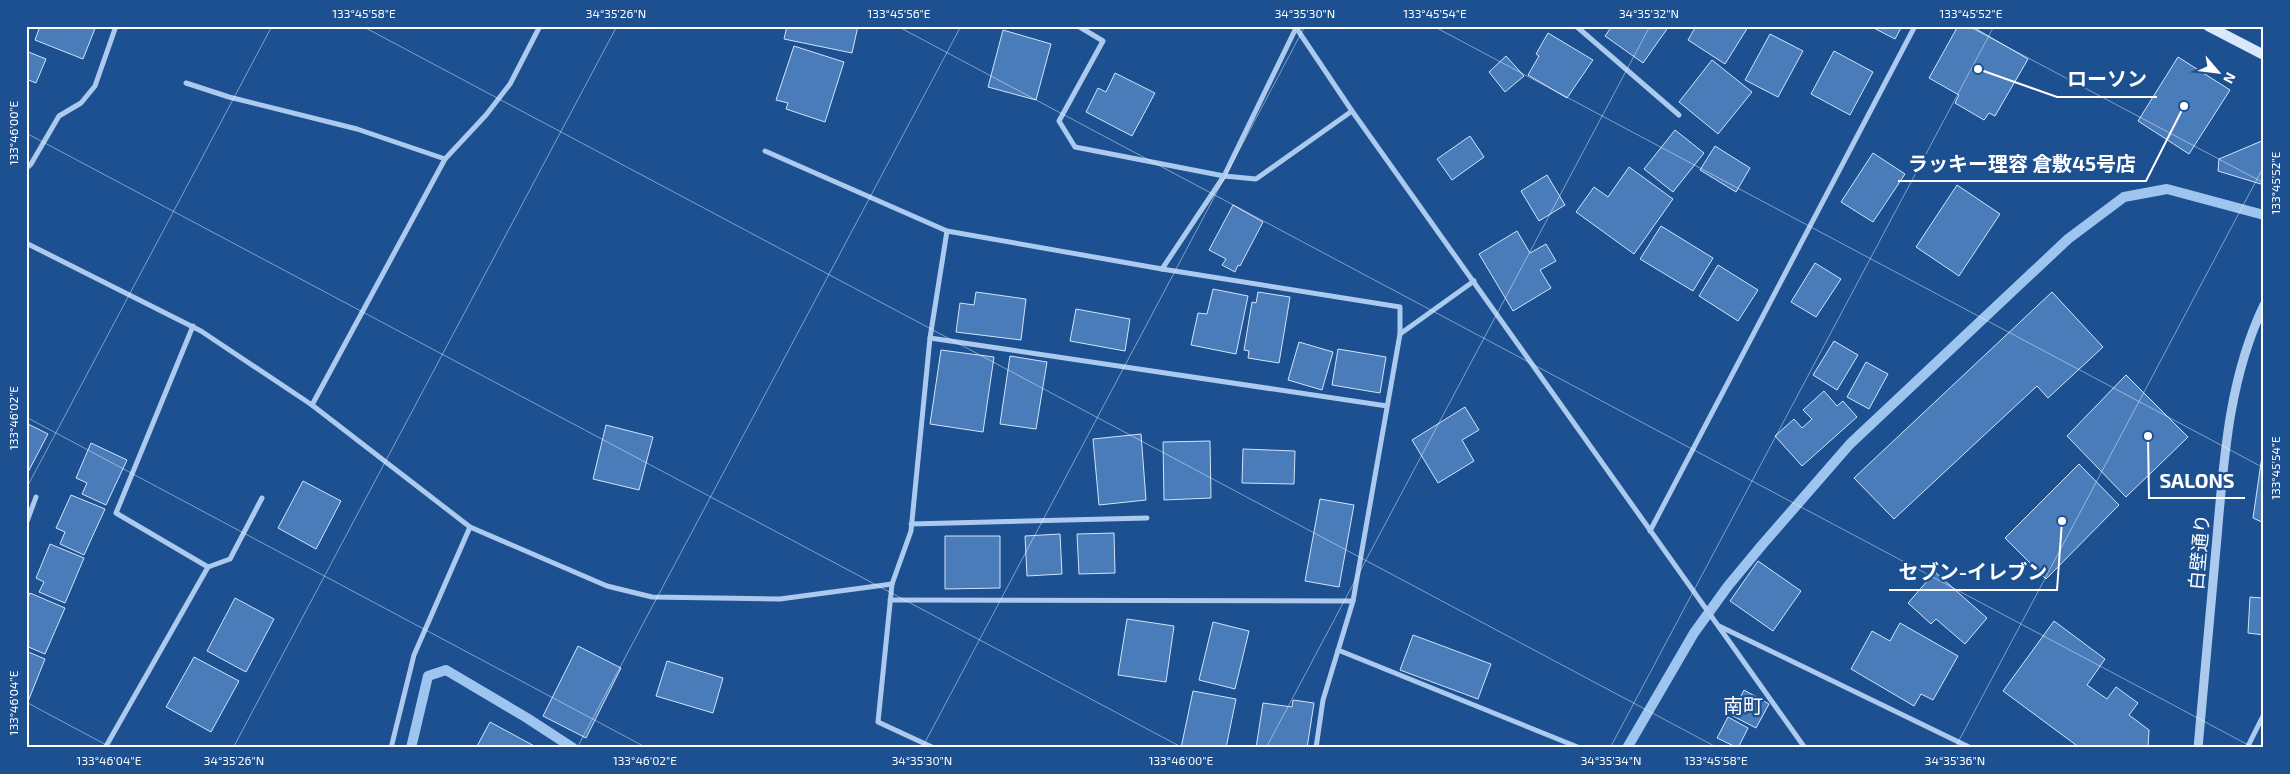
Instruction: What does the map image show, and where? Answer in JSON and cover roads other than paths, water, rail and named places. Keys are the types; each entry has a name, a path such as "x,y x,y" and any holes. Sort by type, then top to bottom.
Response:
{"main road":[{"path":"2208,26 2264,55"}],"street":[{"path":"26,169 32,164 59,116 81,103 95,86 116,26"},
{"path":"312,405 445,159 486,115 510,84 540,26"},
{"path":"1078,26 1103,41 1060,120 1075,147 1224,176 1256,179 1352,111"},
{"path":"1576,26 1679,115"},
{"path":"1650,531 1916,26"},
{"path":"1162,269 1224,176 1295,27"},
{"path":"1295,27 1352,111 1805,748"},
{"path":"186,82 229,97 357,129 445,159"},
{"path":"765,151 947,231 1162,269 1400,307 1400,334 1353,601 1323,700 1316,748"},
{"path":"934,748 878,722 892,584 912,524 930,338 947,231"},
{"path":"26,243 193,326 312,405 470,527 607,586 652,597 780,599 892,584"},
{"path":"1400,334 1474,281"},
{"name":"白壁通り","path":"2198,748 2226,440 2241,360 2252,329 2264,305"},
{"path":"193,326 116,513 208,567"},
{"path":"930,338 1387,406"},
{"path":"26,524 36,497"},
{"path":"105,748 208,567 230,559 262,498"},
{"path":"912,524 1147,518"},
{"path":"391,748 414,655 470,527"},
{"path":"890,600 1353,601"},
{"path":"1717,626 1971,748"},
{"path":"1338,650 1580,748"},
{"path":"2247,748 2264,714"}],"waterway":[{"path":"1627,748 1694,633 1728,586 1762,545 1850,444 2068,239 2124,197 2167,189 2264,215"},
{"path":"411,748 428,676 446,670 573,748"}],"place":[{"name":"ローソン","path":"1978,69"},
{"name":"ラッキー理容 倉敷45号店","path":"2184,106"},
{"name":"SALONS","path":"2148,436"},
{"name":"セブン-イレブン","path":"2062,521"}],"district":[{"name":"南町","path":"1743,706"}]}
